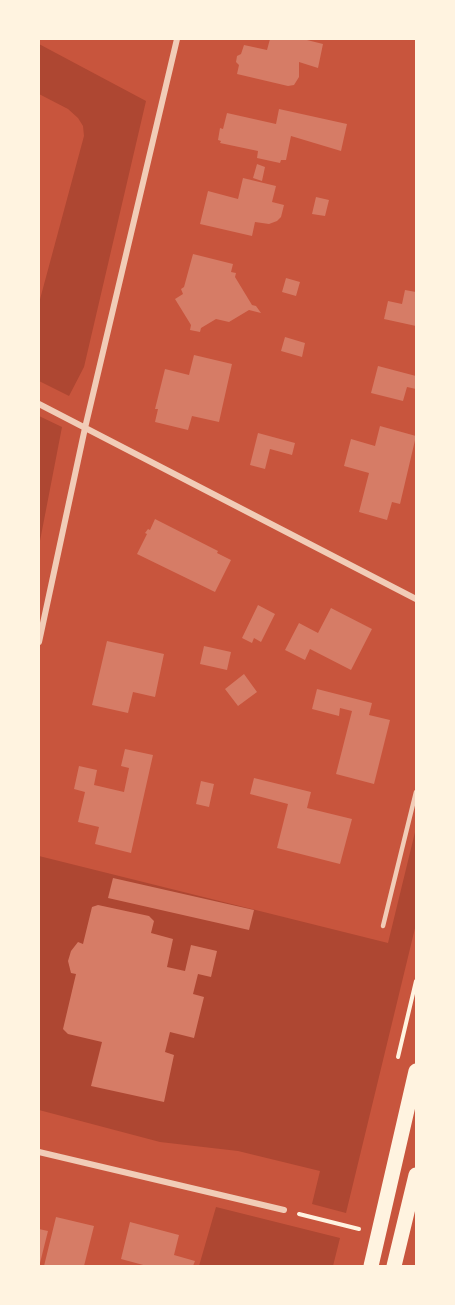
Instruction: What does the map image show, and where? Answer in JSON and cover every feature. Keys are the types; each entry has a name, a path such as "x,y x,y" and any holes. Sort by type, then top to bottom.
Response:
{"main road":[{"path":"371,1266 416,1071"},
{"path":"394,1266 416,1175"}],"street":[{"path":"39,642 85,428 177,39"},
{"path":"39,404 416,598"},
{"path":"39,1152 284,1210"}],"lane":[{"path":"382,926 416,792"}],"path":[{"path":"284,1210 378,1235"}],"shaded area":[{"path":"39,44 146,101 84,367 69,396 39,381 39,303 84,136 83,126 78,118 68,109 39,94"},
{"path":"39,416 62,427 39,546"},
{"path":"416,828 416,924 346,1213 312,1204 320,1171 238,1151 160,1142 39,1110 39,856 388,943"},
{"path":"216,1207 340,1238 333,1266 199,1266"}],"building":[{"path":"270,39 303,39 323,44 318,68 299,62 299,77 294,85 288,86 237,74 239,65 236,62 237,56 241,54 244,45 267,50"},
{"path":"279,109 347,124 341,151 291,136 286,160 281,160 280,163 257,158 258,151 220,143 221,141 218,140 220,128 223,129 227,113 276,124"},
{"path":"257,164 265,167 262,181 253,178"},
{"path":"243,178 276,186 272,202 284,205 281,217 269,224 255,222 252,236 200,224 208,191 238,199"},
{"path":"316,197 329,200 325,216 312,214"},
{"path":"193,254 233,264 231,272 236,273 235,277 252,305 256,306 261,313 249,310 229,322 216,319 201,328 200,332 190,330 191,325 175,299 183,294 181,289 184,287"},
{"path":"286,278 300,282 296,296 282,292"},
{"path":"405,290 416,292 416,326 384,319 388,301 402,304"},
{"path":"285,337 305,343 302,357 281,351"},
{"path":"194,355 232,364 219,422 192,416 188,430 155,422 158,409 155,409 165,369 189,375"},
{"path":"378,366 416,376 416,389 407,387 403,401 371,393"},
{"path":"380,426 416,436 400,504 392,502 387,520 359,512 369,473 344,466 351,439 375,446"},
{"path":"258,433 295,443 292,455 270,449 265,469 250,465"},
{"path":"155,519 231,560 215,592 137,554 147,534 145,533 148,529 150,530"},
{"path":"258,605 275,614 261,642 254,638 252,643 242,638"},
{"path":"331,608 372,629 351,670 310,649 305,660 285,650 299,623 318,633"},
{"path":"107,641 164,654 155,697 133,692 128,713 92,705"},
{"path":"204,646 231,652 227,670 200,664"},
{"path":"244,674 257,692 238,706 225,689"},
{"path":"317,689 372,703 369,715 390,720 374,784 336,774 352,711 340,708 339,716 312,709"},
{"path":"125,749 153,755 131,853 95,844 99,827 78,822 85,792 74,789 79,766 97,770 94,785 124,792 129,768 121,766"},
{"path":"254,778 311,792 307,808 352,819 340,864 277,848 288,804 250,794"},
{"path":"201,781 214,784 209,807 196,804"},
{"path":"113,878 254,910 249,930 108,898"},
{"path":"98,905 149,916 154,921 151,933 173,939 167,967 185,971 191,945 217,951 211,977 198,974 193,994 204,997 194,1038 170,1032 165,1052 174,1055 164,1102 91,1086 102,1042 68,1034 63,1029 76,974 71,973 68,961 71,951 78,942 83,944 92,907"},
{"path":"56,1217 94,1226 84,1266 44,1266"},
{"path":"130,1222 179,1235 174,1255 195,1261 193,1266 147,1266 121,1259"},
{"path":"39,1229 48,1231 40,1263 39,1263"}]}
